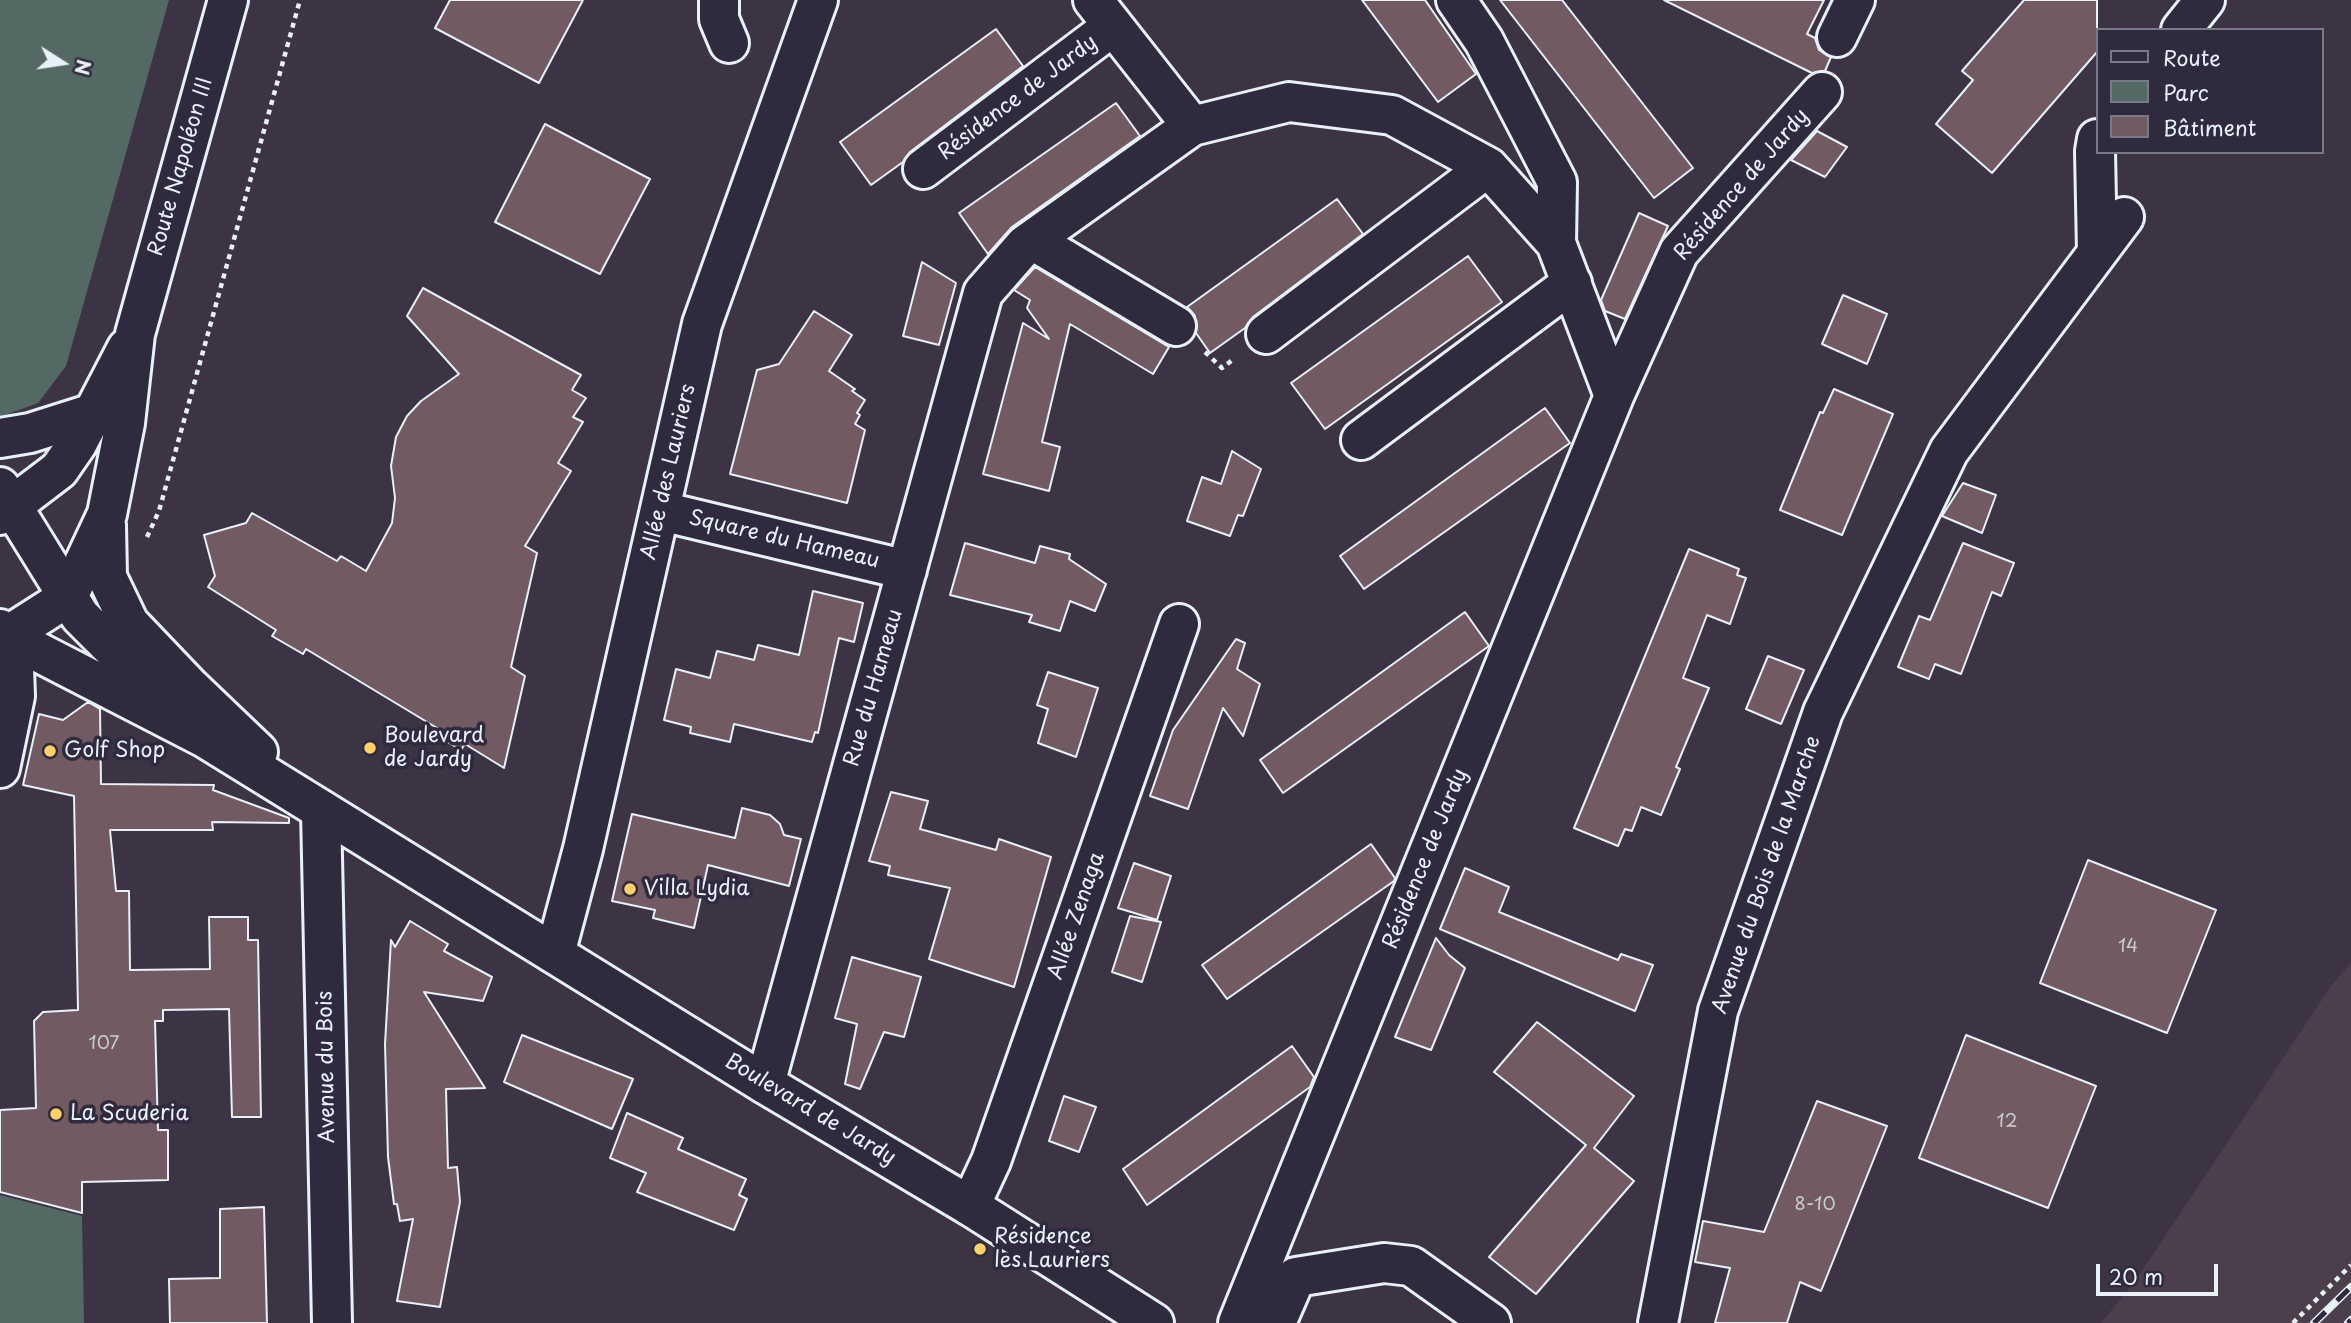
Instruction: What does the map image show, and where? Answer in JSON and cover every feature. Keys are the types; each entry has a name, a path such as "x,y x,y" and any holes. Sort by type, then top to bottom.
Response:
{"main road":[{"name":"Route Napoléon III","path":"68,597 107,514 125,423 135,334 228,0"},
{"path":"719,0 719,19 729,43"},
{"name":"Allée des Lauriers","path":"555,954 583,849 702,324 818,0"},
{"path":"1456,0 1484,41 1557,182 1556,243"},
{"path":"1837,37 1855,0"},
{"path":"2182,28 2205,0"},
{"name":"Résidence de Jardy","path":"923,169 1103,13 1192,126"},
{"name":"Résidence de Jardy","path":"1247,1322 1615,396 1679,252 1822,92"},
{"path":"1175,326 1032,240 1192,126 1289,102 1392,116 1488,167 1556,243 1615,396"},
{"path":"2096,145 2097,252"},
{"path":"1266,334 1488,167"},
{"name":"Avenue du Bois de la Marche","path":"1658,1323 1718,1011 1823,712 1949,451 2124,216"},
{"name":"Rue du Hameau","path":"765,1084 983,293 1032,240"},
{"path":"1361,440 1572,283"},
{"name":"Route Napoléon III","path":"4,503 59,470 77,444 90,414 135,334"},
{"path":"0,438 30,433 90,414"},
{"name":"Boulevard de Jardy","path":"4,503 80,616 132,670 205,738"},
{"name":"Square du Hameau","path":"661,511 907,569"},
{"name":"Boulevard de Jardy","path":"107,514 107,577 116,601 144,640 321,810"},
{"path":"0,768 15,696 14,668 2,634 68,597"},
{"name":"Allée Zenaga","path":"970,1206 996,1147 1179,624"},
{"name":"Boulevard de Jardy","path":"2,634 205,738 765,1084 970,1206 1154,1323"},
{"name":"Avenue du Bois","path":"321,810 332,1323"},
{"path":"1276,1323 1296,1277 1384,1263 1411,1266 1491,1323"}],"path":[{"path":"107,577 127,568 145,543 159,511 300,0"},
{"path":"1175,326 1222,368 1266,334"},
{"path":"2293,1323 2351,1265"}],"shaded area":[{"path":"2351,963 2351,1323 2101,1323 2136,1280 2331,986"}],"green space":[{"path":"0,0 169,0 66,366 38,403 0,417"},
{"path":"0,1195 82,1216 84,1323 0,1323"}],"building":[{"path":"450,0 583,0 539,83 435,28"},
{"path":"1362,0 1425,0 1476,74 1438,102"},
{"path":"1500,0 1562,0 1693,168 1654,198"},
{"path":"1664,0 1824,0 1807,34 1815,38 1819,50 1831,57 1825,71 1812,73"},
{"path":"2024,0 2097,0 2096,53 1992,173 1936,124 1973,80 1962,71"},
{"path":"996,29 1023,66 871,185 840,142"},
{"path":"1116,103 1140,136 1012,227 988,254 959,213"},
{"path":"545,124 650,179 600,274 495,222"},
{"path":"1817,131 1847,147 1825,177 1791,160"},
{"path":"1337,199 1363,234 1210,353 1196,333 1195,316 1187,307"},
{"path":"1639,213 1668,226 1625,319 1605,311 1601,300"},
{"path":"1468,256 1502,302 1325,429 1291,383"},
{"path":"922,262 956,283 939,345 903,336"},
{"path":"1035,267 1169,347 1153,374 1070,324 1042,442 1060,447 1049,491 983,474 1023,323 1049,339 1027,308 1030,300 1014,290"},
{"path":"423,288 581,375 572,390 586,398 573,417 583,422 558,463 571,471 525,546 537,553 511,667 525,676 504,768 465,744 461,750 434,734 437,728 306,649 303,654 272,636 276,630 208,587 215,576 204,535 246,523 252,513 337,561 341,556 366,571 392,523 395,498 391,466 396,437 407,416 421,401 459,374 407,316"},
{"path":"1843,295 1887,314 1867,364 1822,344"},
{"path":"814,311 852,335 829,371 855,389 852,391 865,400 857,413 860,415 855,424 865,430 847,503 730,474 757,370 779,364"},
{"path":"1834,389 1893,414 1842,535 1780,510 1820,412 1823,413"},
{"path":"1545,408 1570,443 1364,589 1340,556"},
{"path":"1232,451 1261,469 1243,516 1238,515 1230,536 1187,521 1202,477 1221,484"},
{"path":"1963,483 1996,495 1982,533 1942,516"},
{"path":"965,543 1035,563 1040,546 1070,554 1069,559 1106,584 1095,611 1070,601 1060,631 1029,622 1032,615 950,595"},
{"path":"1963,543 2014,563 2001,596 1992,592 1961,674 1935,664 1929,679 1898,667 1919,616 1930,620"},
{"path":"1689,549 1739,569 1737,575 1746,578 1730,624 1707,615 1683,678 1709,688 1676,767 1680,769 1661,815 1641,807 1632,831 1625,829 1618,846 1574,828"},
{"path":"813,591 863,603 854,642 839,638 818,733 815,732 812,742 734,724 730,742 690,733 691,727 664,720 676,669 710,678 717,651 754,660 758,645 799,655"},
{"path":"1465,612 1489,646 1283,793 1260,760"},
{"path":"1236,639 1245,643 1237,669 1260,684 1243,736 1223,708 1188,809 1150,796 1173,730"},
{"path":"1768,656 1804,670 1781,724 1746,709"},
{"path":"1048,672 1098,688 1076,757 1038,743 1048,709 1037,705"},
{"path":"88,702 100,709 101,784 214,785 213,790 289,818 289,823 212,822 213,830 110,830 116,891 129,891 130,970 210,969 209,917 248,917 248,940 258,940 261,1117 232,1117 229,1009 163,1010 163,1021 155,1021 158,1130 168,1130 168,1180 82,1182 82,1213 0,1192 0,1110 36,1108 34,1021 43,1012 78,1010 74,796 23,785 39,714 63,720"},
{"path":"891,792 928,801 920,829 996,850 999,839 1051,857 1014,987 929,959 950,888 888,875 890,866 869,861"},
{"path":"742,808 770,815 780,824 784,835 801,839 789,886 708,865 694,928 653,918 655,910 612,901 632,814 735,838"},
{"path":"1371,844 1395,878 1394,881 1227,999 1202,965"},
{"path":"2088,860 2216,910 2167,1033 2040,983"},
{"path":"1134,863 1171,876 1157,920 1118,908"},
{"path":"1465,868 1509,887 1499,912 1618,960 1621,954 1653,965 1635,1011 1440,929"},
{"path":"1130,916 1161,922 1142,982 1112,972"},
{"path":"410,921 448,944 444,951 492,977 483,1001 424,992 485,1088 446,1089 448,1168 457,1167 460,1202 440,1307 397,1301 413,1219 400,1221 397,1204 394,1204 388,1157 385,1044 391,940 395,947"},
{"path":"1436,938 1449,955 1465,968 1431,1050 1395,1037"},
{"path":"852,957 921,977 904,1037 884,1032 860,1089 845,1084 857,1024 835,1018"},
{"path":"1537,1022 1634,1096 1594,1148 1634,1181 1536,1294 1489,1257 1586,1145 1494,1072"},
{"path":"522,1035 633,1079 612,1129 504,1082"},
{"path":"1966,1035 2096,1086 2048,1208 1919,1158"},
{"path":"1292,1046 1314,1077 1310,1087 1147,1205 1123,1169"},
{"path":"1064,1096 1096,1107 1079,1152 1049,1141"},
{"path":"1817,1101 1887,1126 1821,1291 1800,1282 1787,1323 1715,1323 1730,1268 1695,1262 1703,1221 1764,1232"},
{"path":"627,1113 683,1138 678,1149 746,1179 739,1195 747,1199 734,1230 637,1192 646,1173 610,1158"},
{"path":"264,1207 267,1323 170,1323 169,1279 220,1278 220,1209"}],"railway":[{"path":"2314,1323 2351,1287"},
{"path":"2348,1323 2351,1320"}],"place":[{"name":"Boulevard de Jardy","path":"370,748"},
{"name":"Golf Shop","path":"50,751"},
{"name":"Villa Lydia","path":"630,889"},
{"name":"La Scuderia","path":"56,1114"},
{"name":"Résidence les Lauriers","path":"980,1249"}]}
